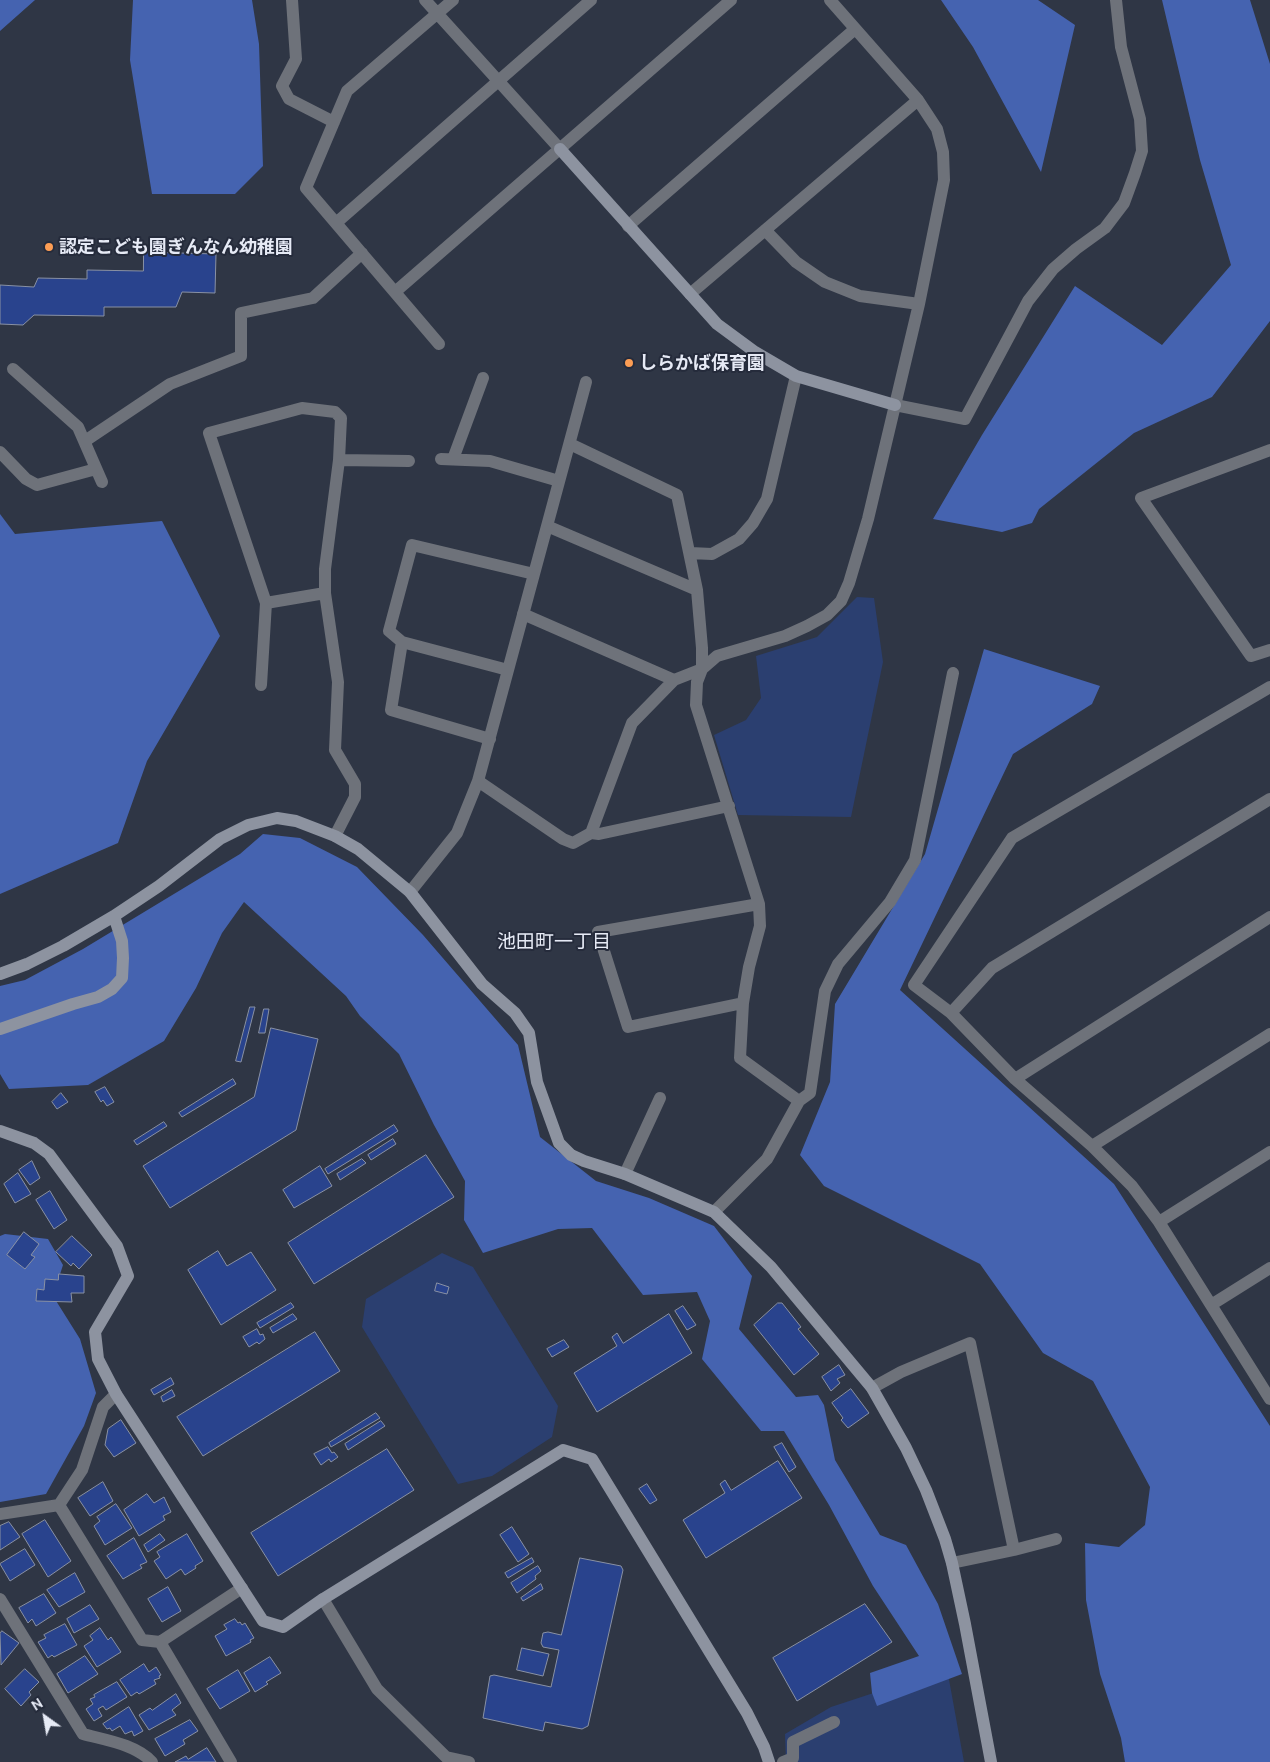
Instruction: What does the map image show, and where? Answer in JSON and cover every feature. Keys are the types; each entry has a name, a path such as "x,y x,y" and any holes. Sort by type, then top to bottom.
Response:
{"street":[{"path":"292,0 296,59 282,86 289,99 334,122"},
{"path":"426,0 717,324 755,352 796,376 894,405 965,419 1028,301 1053,269 1076,248 1105,228 1124,203 1142,151 1140,119 1121,47 1116,0"},
{"path":"439,344 306,188 347,91 453,0"},
{"path":"336,223 591,0"},
{"path":"395,292 731,0"},
{"path":"591,833 632,723 674,680 702,669 717,656 785,636 828,614 841,601 849,583 868,519 919,304 944,180 943,152 937,129 918,100 830,0"},
{"path":"628,226 855,29"},
{"path":"690,294 918,100"},
{"path":"765,230 796,262 825,282 860,296 919,304"},
{"path":"85,440 170,384 241,356 241,313 313,298 362,253"},
{"path":"12,369 78,427 102,482"},
{"path":"690,553 712,554 739,539 753,523 767,499 796,376"},
{"path":"483,378 447,459 490,461 560,481"},
{"path":"410,892 457,833 478,780 586,382"},
{"path":"261,685 266,603 209,433 302,408 335,412 341,418 339,460 325,568 325,593 338,682 336,750 355,784 355,798 335,836"},
{"path":"570,444 677,495 697,590 702,669 697,682 696,705 759,904 760,926 749,967 743,1003 740,1058 799,1101"},
{"path":"1270,450 1141,498 1250,656 1270,650"},
{"path":"0,452 26,479 37,485 96,469"},
{"path":"339,460 409,461"},
{"path":"547,526 697,590"},
{"path":"508,670 402,642 389,631 412,545 534,574"},
{"path":"266,603 325,593"},
{"path":"523,614 674,680"},
{"path":"402,642 391,710 490,739"},
{"path":"714,1212 767,1159 799,1101 810,1093 825,991 838,964 890,902 915,860 954,673"},
{"path":"1270,687 1012,838 914,985 950,1013 1015,1079 1092,1146 1132,1186 1159,1222 1211,1305 1266,1384 1270,1399"},
{"path":"478,780 563,839 573,843 591,833 600,834 729,806"},
{"path":"950,1013 992,968 1270,799"},
{"path":"0,974 56,950 114,916 160,886 220,838 248,825 277,818 296,821 335,836 358,850 410,892 482,984 514,1013 529,1033 537,1082 559,1143 571,1155 584,1161 625,1174 714,1212 771,1267 872,1388 906,1448 926,1490 945,1539 952,1563 991,1762"},
{"path":"743,1003 628,1027 598,932 759,904"},
{"path":"0,1029 98,997 112,989 122,978 123,958 122,941 114,916"},
{"path":"1015,1079 1270,917"},
{"path":"1092,1146 1270,1034"},
{"path":"625,1174 660,1098"},
{"path":"0,1131 34,1143 49,1154 117,1246 128,1276 95,1332 98,1359 116,1394 263,1621 283,1627 323,1599 563,1450 592,1459 747,1714 764,1747 769,1762"},
{"path":"1159,1222 1270,1152"},
{"path":"1211,1305 1270,1268"},
{"path":"872,1388 901,1372 970,1343 1014,1550"},
{"path":"0,1514 59,1505 82,1470 103,1407 116,1394"},
{"path":"59,1505 142,1640 160,1642 242,1588"},
{"path":"952,1563 1056,1539"},
{"path":"0,1599 83,1734 125,1746 147,1757 152,1762"},
{"path":"323,1599 377,1689 446,1757 469,1762"},
{"path":"160,1642 231,1762"},
{"path":"790,1761 793,1742 834,1722"}],"shaded area":[{"path":"0,0 35,0 0,31"},
{"path":"133,0 252,0 259,44 263,166 235,194 152,194 130,60"},
{"path":"941,0 1038,0 1075,25 1041,172 973,47"},
{"path":"1162,0 1250,0 1270,64 1270,321 1212,397 1134,433 1039,509 1032,523 1002,532 933,519 982,435 1075,286 1162,345 1231,265 1200,160"},
{"path":"0,514 15,534 162,521 220,636 147,761 118,843 0,894"},
{"path":"857,597 874,598 883,662 851,817 738,815 714,735 746,720 761,698 756,656 817,637"},
{"path":"984,649 1100,686 1092,704 1013,754 900,990 1114,1184 1270,1426 1270,1762 1125,1762 1121,1738 1100,1674 1086,1600 1085,1543 1119,1547 1145,1525 1150,1487 1093,1381 1043,1353 980,1264 824,1186 800,1155 830,1082 835,1004 925,854"},
{"path":"263,834 300,838 357,867 423,935 518,1045 540,1137 596,1181 649,1198 714,1226 752,1276 739,1329 796,1397 818,1395 824,1405 835,1460 880,1535 906,1545 938,1604 962,1674 877,1706 872,1693 870,1673 919,1656 873,1586 829,1505 784,1431 761,1431 702,1359 710,1321 697,1292 643,1295 592,1228 558,1229 483,1253 464,1220 465,1181 434,1125 399,1054 360,1016 346,996 244,902 222,933 196,988 164,1041 88,1085 9,1089 0,1074 0,986 25,980 83,949 240,854"},
{"path":"5,1234 48,1239 63,1265 53,1296 80,1339 96,1393 84,1426 46,1494 0,1502 0,1236"},
{"path":"442,1253 473,1267 558,1406 552,1437 492,1476 458,1484 362,1327 366,1299"},
{"path":"948,1674 964,1762 786,1762 785,1734 831,1707 907,1682"}],"building":[{"path":"144,252 216,254 215,293 182,292 176,307 104,307 104,316 34,315 23,325 0,324 0,285 34,287 38,278 87,279 87,270 143,271"},
{"path":"250,1007 255,1007 241,1062 236,1061"},
{"path":"264,1009 269,1009 265,1033 259,1033"},
{"path":"271,1028 318,1039 296,1130 170,1208 143,1166 254,1097"},
{"path":"233,1079 236,1084 182,1117 179,1113"},
{"path":"105,1087 114,1102 107,1106 103,1100 101,1102 95,1092"},
{"path":"61,1093 68,1102 57,1109 52,1102"},
{"path":"164,1122 167,1126 137,1145 134,1141"},
{"path":"394,1125 398,1131 328,1174 325,1169"},
{"path":"393,1139 396,1144 371,1160 368,1155"},
{"path":"426,1155 454,1197 314,1284 288,1243"},
{"path":"362,1159 366,1163 340,1180 337,1174"},
{"path":"32,1161 40,1178 30,1185 19,1170"},
{"path":"320,1166 332,1186 294,1208 283,1190"},
{"path":"18,1173 31,1194 15,1203 4,1184"},
{"path":"50,1191 67,1220 54,1229 36,1200"},
{"path":"24,1232 39,1244 31,1255 35,1257 25,1269 7,1255"},
{"path":"72,1236 92,1255 79,1269 73,1263 71,1266 56,1252"},
{"path":"218,1251 227,1266 251,1252 276,1290 221,1325 188,1270"},
{"path":"59,1274 84,1276 84,1293 71,1293 72,1302 36,1301 37,1289 44,1290 45,1279 58,1280"},
{"path":"437,1283 449,1287 447,1294 435,1291"},
{"path":"291,1303 294,1307 260,1328 257,1323"},
{"path":"778,1303 782,1303 801,1327 798,1329 819,1354 794,1375 754,1325"},
{"path":"683,1306 696,1325 687,1330 675,1311"},
{"path":"293,1314 297,1319 273,1333 270,1328"},
{"path":"669,1314 692,1353 597,1412 574,1373 617,1346 612,1337 617,1333 623,1343"},
{"path":"257,1329 260,1335 263,1334 265,1339 259,1344 257,1342 249,1347 243,1337"},
{"path":"315,1332 340,1371 203,1456 177,1417"},
{"path":"564,1340 569,1347 552,1357 547,1349"},
{"path":"839,1365 845,1375 837,1379 840,1383 831,1391 822,1377"},
{"path":"171,1378 174,1384 154,1395 151,1390"},
{"path":"851,1389 869,1413 848,1428 841,1420 843,1418 832,1403"},
{"path":"172,1390 175,1396 163,1402 161,1397"},
{"path":"376,1413 380,1418 331,1447 329,1443"},
{"path":"121,1420 136,1443 114,1457 105,1445 108,1429"},
{"path":"381,1421 385,1426 348,1450 345,1444"},
{"path":"782,1443 796,1467 789,1472 774,1447"},
{"path":"328,1447 338,1457 331,1462 329,1459 321,1465 314,1454"},
{"path":"387,1449 414,1490 278,1576 251,1533"},
{"path":"778,1461 802,1498 706,1558 683,1520 725,1493 720,1484 725,1480 731,1490"},
{"path":"103,1482 113,1501 90,1516 78,1498"},
{"path":"647,1484 657,1500 650,1504 639,1489"},
{"path":"147,1494 154,1503 164,1497 171,1512 163,1516 165,1520 139,1536 124,1510"},
{"path":"116,1504 132,1528 105,1545 94,1526 100,1521 97,1517"},
{"path":"45,1520 71,1561 48,1577 22,1534"},
{"path":"9,1522 20,1537 0,1550 0,1526"},
{"path":"512,1527 529,1554 518,1562 500,1535"},
{"path":"160,1534 165,1540 148,1552 144,1545"},
{"path":"187,1534 203,1561 185,1575 181,1569 166,1579 154,1561 160,1557 157,1552"},
{"path":"134,1538 147,1562 140,1565 142,1568 123,1579 107,1556"},
{"path":"25,1549 35,1565 10,1581 0,1564"},
{"path":"532,1558 534,1562 508,1578 505,1573"},
{"path":"580,1558 621,1566 623,1570 588,1726 582,1729 545,1722 543,1731 483,1718 490,1676 494,1675 551,1687 559,1650 543,1647 541,1643 543,1633 548,1632 561,1635"},
{"path":"538,1566 541,1571 535,1576 536,1579 517,1593 511,1583"},
{"path":"75,1573 85,1592 59,1607 47,1590"},
{"path":"541,1584 543,1589 523,1601 521,1598"},
{"path":"168,1587 181,1611 162,1622 148,1599"},
{"path":"44,1594 56,1613 36,1626 32,1619 28,1623 19,1608"},
{"path":"865,1604 892,1642 797,1701 773,1658"},
{"path":"90,1605 99,1619 74,1633 67,1619"},
{"path":"235,1619 242,1625 245,1623 254,1638 250,1640 251,1642 226,1656 215,1636 227,1629 224,1625"},
{"path":"65,1624 77,1645 54,1657 52,1655 48,1658 38,1642 46,1638 44,1635"},
{"path":"100,1628 108,1640 111,1637 121,1652 97,1667 84,1646 93,1640 90,1636"},
{"path":"2,1631 19,1643 1,1665 0,1634"},
{"path":"522,1648 549,1654 543,1676 517,1670"},
{"path":"85,1656 98,1674 68,1693 57,1674"},
{"path":"270,1657 281,1673 266,1682 268,1684 255,1692 244,1673"},
{"path":"144,1664 149,1672 156,1667 161,1675 159,1676 160,1678 154,1680 156,1684 139,1694 137,1692 131,1696 120,1680"},
{"path":"25,1669 39,1682 29,1692 31,1695 21,1706 5,1689"},
{"path":"238,1670 250,1691 220,1709 207,1689"},
{"path":"117,1682 127,1697 106,1710 103,1706 98,1709 102,1716 94,1721 86,1709 93,1704 90,1699"},
{"path":"176,1694 181,1703 172,1710 176,1715 149,1730 139,1715 150,1708 152,1710"},
{"path":"129,1707 143,1731 134,1736 132,1731 125,1734 120,1726 112,1731 110,1728 107,1729 103,1724"},
{"path":"190,1720 198,1731 183,1740 185,1744 165,1756 155,1739"},
{"path":"207,1748 216,1762 175,1762 186,1756 188,1759"}],"place":[{"name":"認定こども園ぎんなん幼稚園","path":"49,247"},
{"name":"しらかば保育園","path":"629,363"}],"district":[{"name":"池田町一丁目","path":"554,942"}]}
